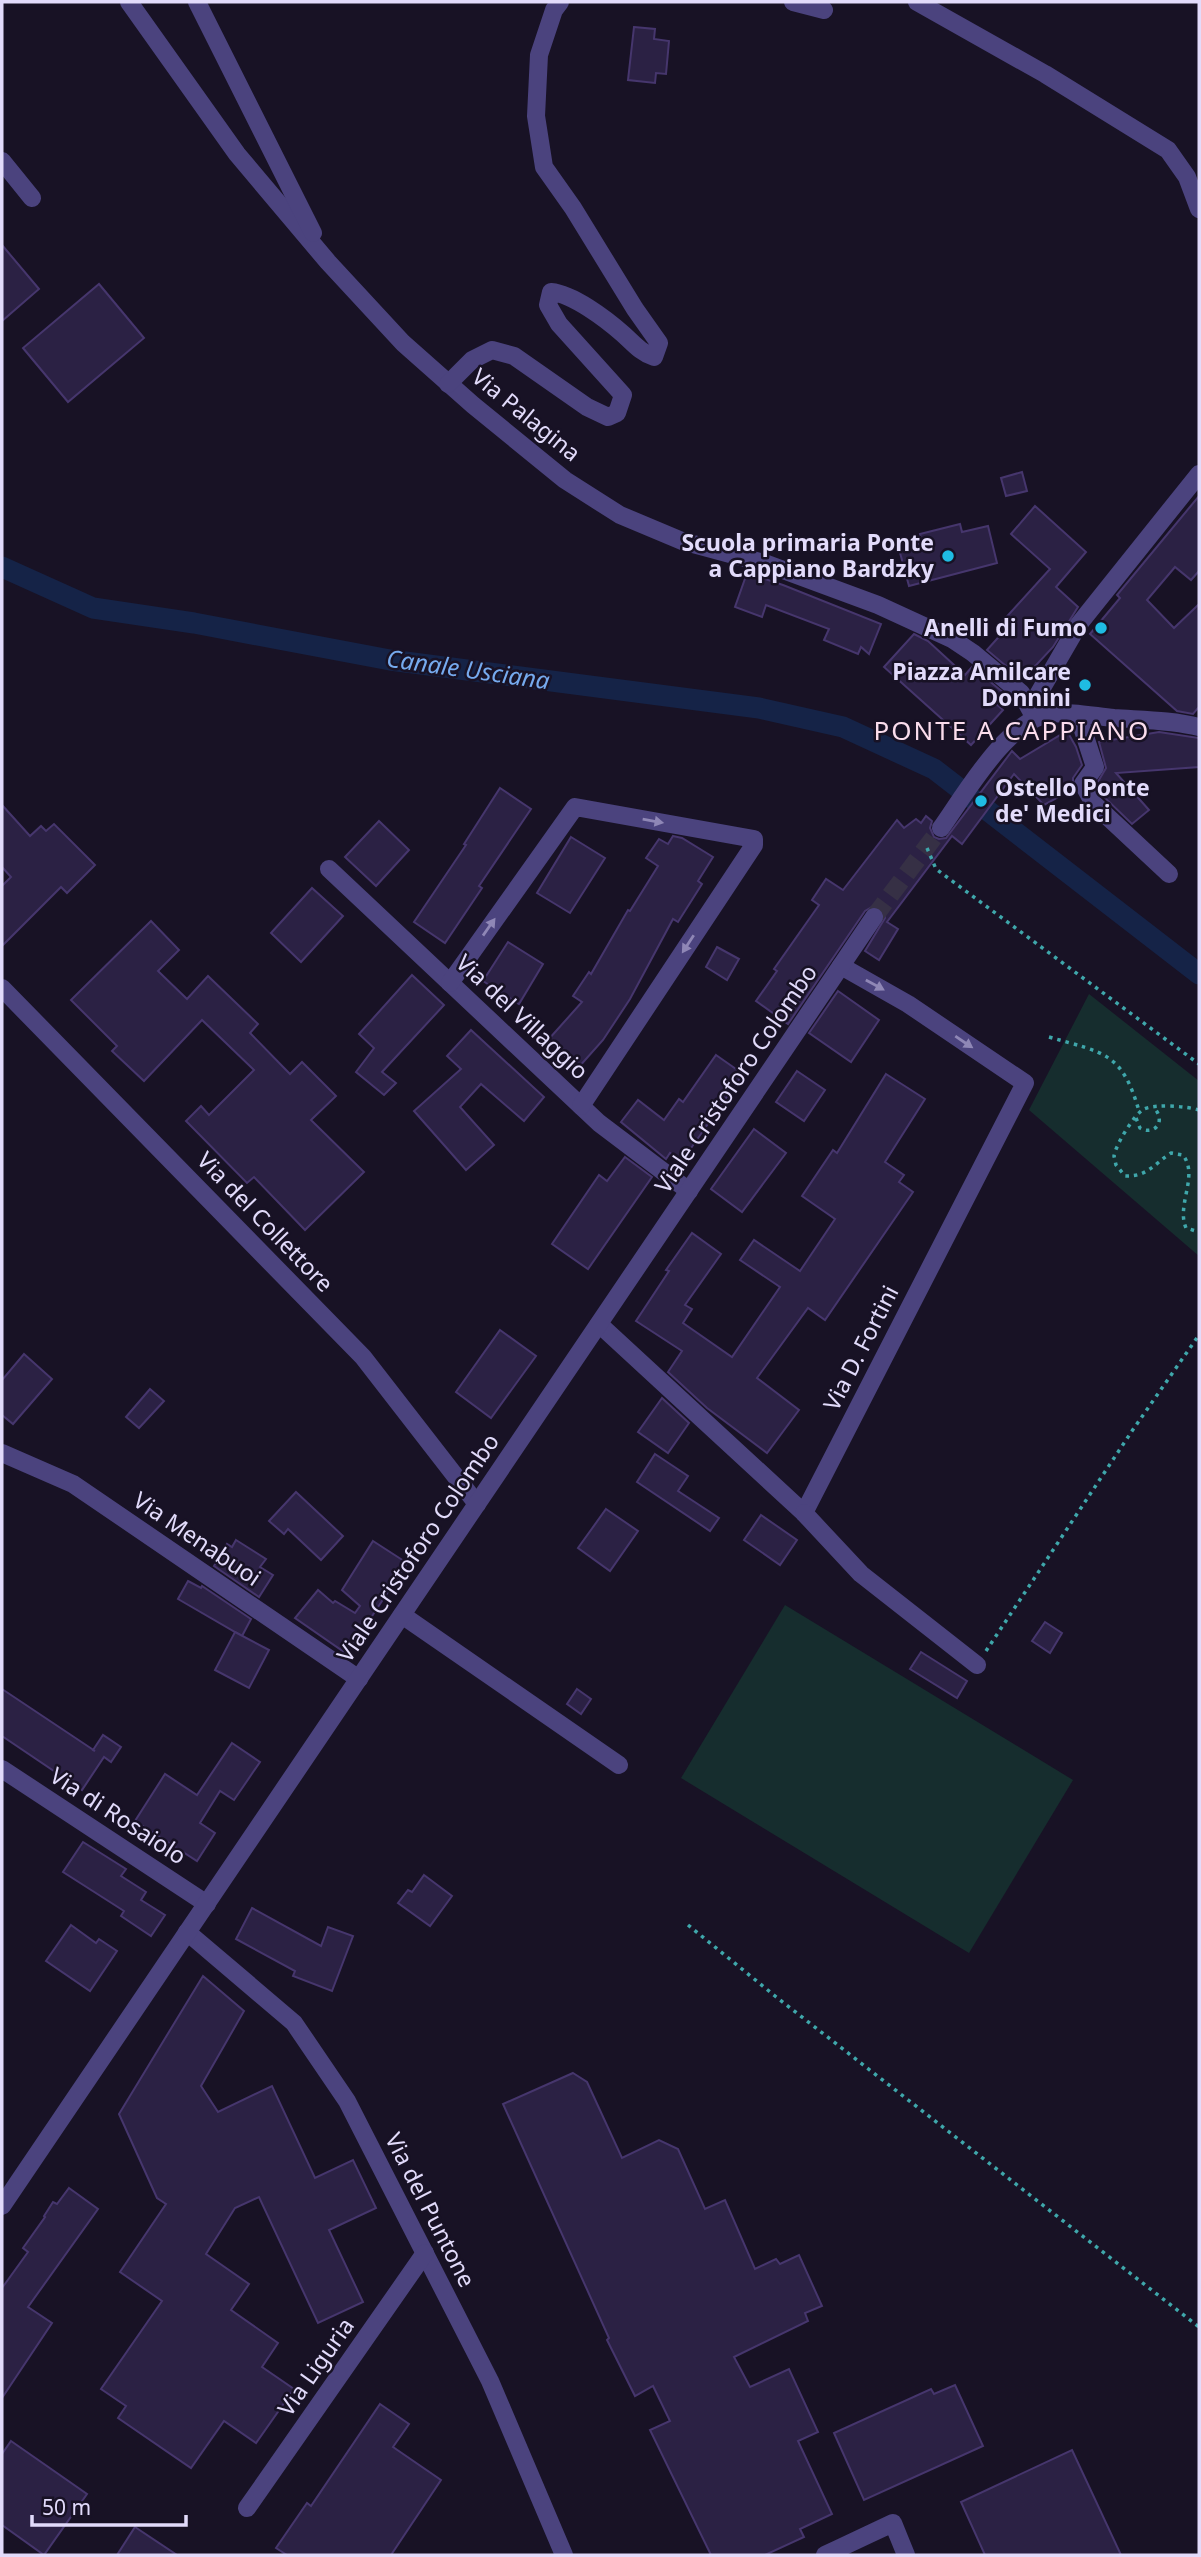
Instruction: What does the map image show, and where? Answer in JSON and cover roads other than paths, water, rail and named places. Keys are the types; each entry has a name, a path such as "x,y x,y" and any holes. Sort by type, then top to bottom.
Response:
{"street":[{"name":"Via Palagina","path":"129,2 237,154 328,262 403,344 565,480 620,514 682,541 767,564 878,605 952,639 973,653 1021,694 1035,718"},
{"path":"197,2 328,262"},
{"path":"448,384 472,360 492,351 514,356 587,407 608,417 617,413 623,395 559,324 548,305 551,292 565,293 621,332 645,354 654,357 659,343 544,167 536,116 539,55 554,10 560,2"},
{"path":"793,2 824,10"},
{"path":"916,2 1045,74 1168,150 1187,177 1199,209"},
{"path":"2,161 32,198"},
{"path":"1035,718 1039,693 1079,624 1199,474"},
{"path":"941,828 991,757 1017,730 1035,718 1050,714 1078,715 1199,727"},
{"path":"1078,715 1095,768 1083,784 1094,804 1169,874"},
{"path":"450,983 575,807 754,839 754,845 581,1107"},
{"name":"Via del Villaggio","path":"329,869 581,1107 689,1191"},
{"name":"Viale Cristoforo Colombo","path":"2,2206 874,918"},
{"name":"Via D. Fortini","path":"804,1513 1025,1083 908,1004 841,966"},
{"name":"Via del Collettore","path":"2,988 363,1357 477,1504"},
{"path":"599,1324 804,1513 861,1574 977,1665"},
{"name":"Via Menabuoi","path":"2,1453 73,1484 359,1679"},
{"path":"402,1615 619,1765"},
{"name":"Via di Rosaiolo","path":"2,1769 206,1904"},
{"name":"Via del Puntone","path":"187,1932 294,2023 347,2101 490,2381 564,2555"},
{"name":"Via Liguria","path":"247,2508 425,2253"},
{"path":"825,2555 893,2523 906,2555"}],"waterway":[{"name":"Canale Usciana","path":"2,567 93,608 194,623 390,660 759,708 843,727 934,769 1199,974"}],"tunnel":[{"path":"874,917 941,828"}],"place":[{"name":"Scuola primaria Ponte a Cappiano Bardzky","path":"948,556"},
{"name":"Anelli di Fumo","path":"1101,628"},
{"name":"Piazza Amilcare Donnini","path":"1085,685"},
{"name":"Ostello Ponte de' Medici","path":"981,801"}],"district":[{"name":"PONTE A CAPPIANO","path":"1012,731"}]}
